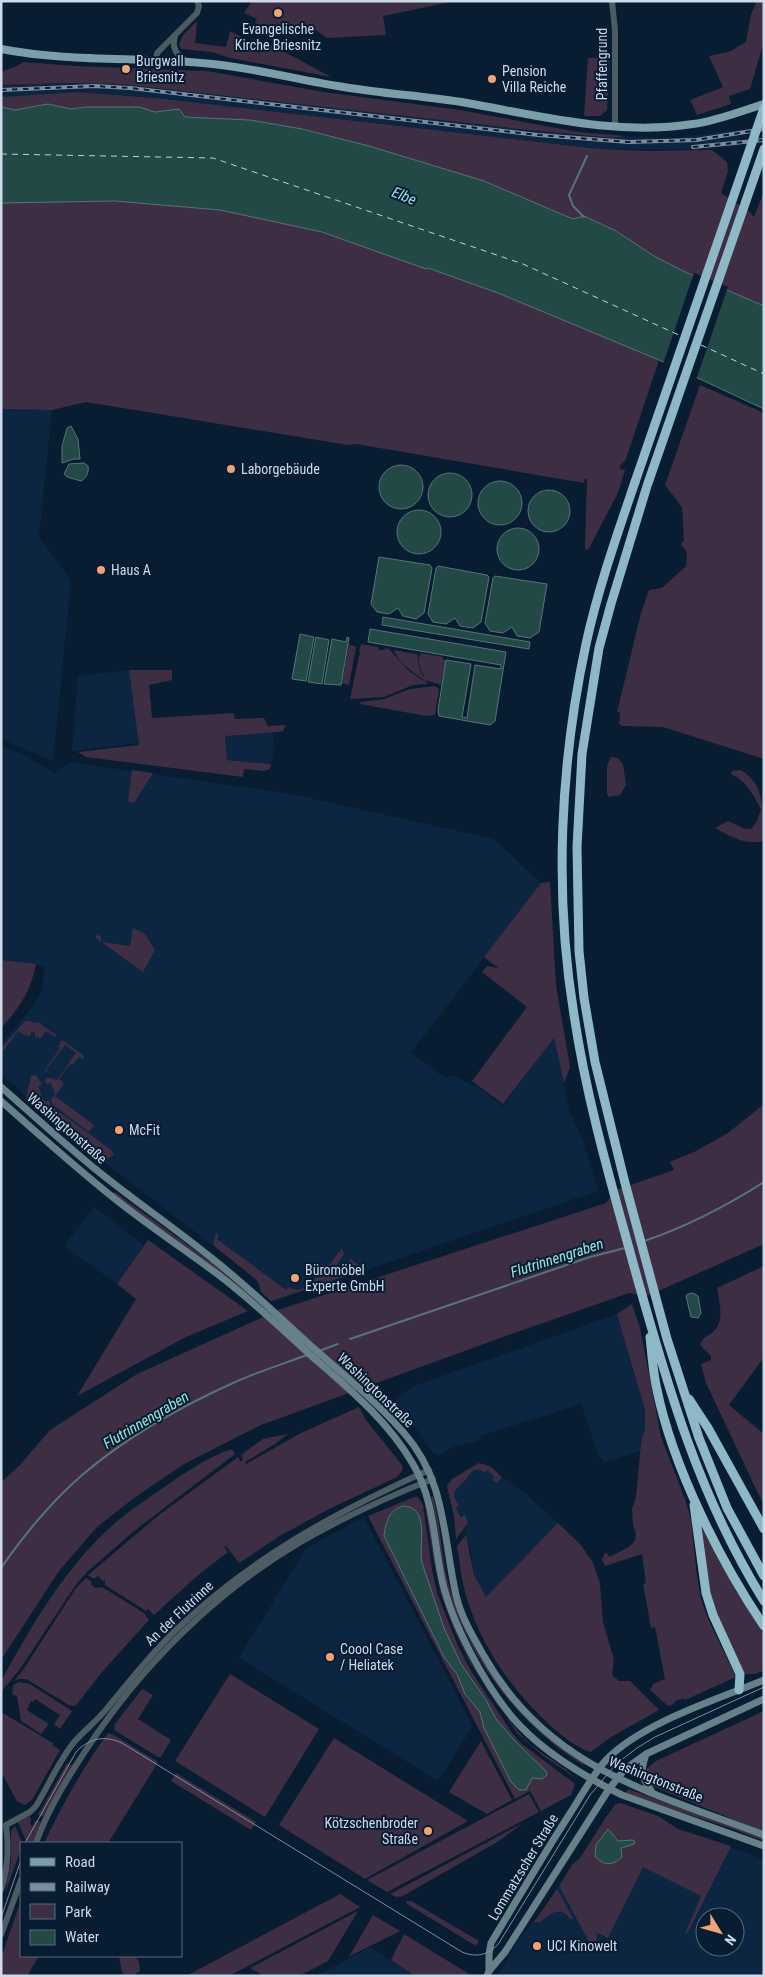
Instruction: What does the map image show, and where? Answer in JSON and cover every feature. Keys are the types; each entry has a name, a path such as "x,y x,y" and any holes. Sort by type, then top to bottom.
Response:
{"highway":[{"path":"764,108 612,548 586,643 576,695 568,758 563,847 564,925 572,1005 592,1111 612,1188 670,1392 697,1469 728,1538 764,1601"},
{"path":"764,149 647,486 610,604 600,648 582,754 577,847 579,951 584,998 595,1062 625,1183 656,1297 698,1438 738,1530 764,1576"},
{"path":"648,1314 659,1399 674,1448 691,1490 722,1556 764,1626"},
{"path":"683,1391 708,1428 764,1529"},
{"path":"691,1490 706,1593 713,1615 740,1674 739,1690"}],"main road":[{"path":"1,49 75,58 186,61 230,66 363,90 464,102 568,122 615,127 668,127 694,124 764,104"},
{"name":"Washingtonstraße","path":"1,1087 96,1170 213,1259 367,1396 406,1435 433,1479 441,1508 456,1598 466,1623 502,1686 532,1719 566,1748 617,1779 764,1835"},
{"name":"Washingtonstraße","path":"1,1101 99,1186 217,1274 258,1308 359,1398 404,1449 423,1483 433,1518 438,1559 448,1603 473,1657 512,1717 539,1742 591,1780 674,1815 764,1846"},
{"path":"591,1780 607,1759 644,1732 764,1680"},
{"path":"609,1789 625,1769 646,1754 764,1699"},
{"path":"646,1754 641,1774 652,1792"},
{"name":"Lommatzscher Straße","path":"488,1973 491,1943 591,1780"},
{"name":"Lommatzscher Straße","path":"488,1973 505,1952 609,1789"}],"street":[{"name":"Pfaffengrund","path":"612,1 615,30 615,127"},
{"path":"156,60 157,53 197,13 198,4"},
{"path":"175,36 172,43 174,49 186,61"},
{"name":"An der Flutrinne","path":"1,1890 7,1868 6,1825 33,1810 75,1741 94,1723 161,1645 218,1592 250,1568 305,1532 359,1502 429,1470"},
{"name":"An der Flutrinne","path":"36,1842 60,1793 101,1728 139,1679 192,1623 261,1568 300,1542 362,1509 433,1479"},
{"path":"1,1935 20,1883"}],"shaded area":[{"path":"121,84 163,88 614,138 625,136 675,138 743,129 737,147 693,150 599,149 155,98 77,92 1,97 1,85"},
{"path":"1,409 52,410 39,537 71,580 53,761 1,739"},
{"path":"129,670 139,743 72,751 78,676"},
{"path":"273,733 274,750 271,764 227,760 225,735"},
{"path":"1,746 26,756 54,773 71,762 292,794 494,839 541,883 411,1053 444,1077 454,1076 477,1087 503,1106 554,1037 569,1110 584,1142 598,1191 274,1301 246,1271 118,1173 26,1098 21,1091 1,1074 1,1044 33,1006 42,989 45,966 1,960"},
{"path":"94,1207 144,1245 117,1284 64,1246"},
{"path":"617,1314 645,1410 645,1429 640,1451 604,1462 598,1455 581,1404 481,1436 476,1443 467,1443 453,1447 441,1455 437,1455 433,1453 414,1426 391,1407 398,1397 414,1386"},
{"path":"474,1470 487,1470 500,1481 502,1477 525,1493 558,1523 486,1597 474,1575 471,1551 464,1530 467,1526 456,1507 454,1497 454,1492"},
{"path":"364,1517 473,1726 438,1781 239,1658 306,1548"},
{"path":"620,1803 658,1816 678,1829 764,1859 764,1976 497,1976 522,1935 548,1904 572,1865 580,1858 616,1804"},
{"path":"370,1947 415,1976 316,1976 333,1967"}],"green space":[{"path":"252,1 455,1 383,16 386,35 327,38 313,28 298,26 283,31 255,23 257,19 244,13"},
{"path":"757,1 764,1 764,41 750,89 729,96 731,104 697,115 690,100 723,87 709,56 731,51 746,42 751,14"},
{"path":"197,21 195,43 226,47 230,31 253,43 270,44 331,77 230,58 212,52 181,49 179,44 183,35"},
{"path":"610,57 607,110 600,116 584,116 588,58"},
{"path":"23,62 207,71 324,92 460,110 578,132 625,136 614,138 529,130 121,84 1,85 1,72"},
{"path":"77,92 155,98 599,149 648,151 712,150 727,162 728,171 721,193 750,212 754,217 764,192 764,306 685,272 654,256 616,231 584,216 573,219 484,181 369,146 302,129 250,120 185,117 179,109 155,112 139,107 87,107 71,109 48,104 15,110 1,107 1,97"},
{"path":"35,201 175,204 273,220 351,241 498,293 659,360 626,459 620,466 620,469 625,470 618,493 588,550 585,549 587,479 585,479 584,483 356,444 348,445 86,402 52,410 1,409 1,203"},
{"path":"700,385 764,413 764,759 663,727 622,726 619,724 620,713 617,712 641,613 649,590 662,588 686,566 687,553 681,544 684,541 682,507 665,485"},
{"path":"349,644 356,647 349,685 342,683"},
{"path":"361,644 378,647 379,650 389,649 409,671 428,684 413,685 384,697 350,699 361,654 359,652"},
{"path":"394,650 418,655 419,668 425,679 419,663 421,653 443,657 443,660 446,660 441,685 426,680 428,683 413,672 403,664"},
{"path":"129,670 172,670 172,680 149,685 152,718 233,713 235,719 264,718 268,726 286,725 283,731 279,732 225,736 227,760 271,764 270,769 264,771 244,769 243,777 86,757 78,752 139,745"},
{"path":"435,686 439,689 435,715 426,716 360,704 361,702 384,699 410,689"},
{"path":"611,757 618,758 623,764 626,785 620,795 609,797 607,793 607,766"},
{"path":"132,770 153,773 134,803 128,801"},
{"path":"741,770 755,783 762,800 764,841 745,841 715,828 728,821 745,829 751,829 757,821 761,809 745,784 731,774 732,771"},
{"path":"550,882 556,985 570,1067 564,1083 554,1038 503,1104 472,1081 527,1007 482,972 487,966 498,968 484,957 541,883"},
{"path":"133,928 145,934 155,950 143,972 102,942 130,946"},
{"path":"96,935 101,936 101,942 96,938"},
{"path":"1,960 36,964 31,983 23,999 1,1028"},
{"path":"26,1020 38,1022 56,1035 55,1037 46,1031 41,1038 35,1037 35,1032 31,1032 30,1036 18,1031 1,1054 1,1048"},
{"path":"62,1040 83,1055 84,1058 79,1057 72,1065 70,1064 59,1079 64,1084 55,1096 94,1125 89,1132 52,1104 51,1099 55,1095 51,1083 46,1084 45,1081 47,1077 57,1080 76,1053 65,1045 46,1070 48,1072 44,1071 60,1048 58,1046"},
{"path":"36,1075 42,1084 38,1086 44,1102 49,1100 51,1106 110,1149 114,1155 103,1162 26,1098 31,1076"},
{"path":"764,1104 764,1244 647,1296 629,1293 261,1425 184,1464 134,1498 97,1527 59,1571 1,1660 1,1482 19,1466 50,1430 137,1374 281,1309 606,1203 616,1190 674,1170 670,1162 696,1151 728,1133"},
{"path":"115,1192 222,1270 262,1305 113,1194"},
{"path":"216,1233 219,1235 217,1239 286,1290 289,1287 295,1289 305,1288 325,1266 327,1268 342,1248 344,1254 335,1267 341,1271 351,1259 360,1266 361,1271 271,1301 261,1292 258,1281 213,1245"},
{"path":"148,1240 248,1311 186,1337 77,1396 136,1299 117,1284"},
{"path":"764,1266 764,1357 729,1405 764,1434 764,1506 706,1383 701,1364 711,1360 711,1356 700,1345 704,1338 714,1331 719,1321 720,1310 717,1288"},
{"path":"632,1304 640,1328 661,1437 691,1520 701,1599 709,1621 736,1677 685,1700 684,1698 675,1701 675,1703 668,1706 650,1690 653,1684 665,1679 655,1627 651,1628 643,1584 646,1583 642,1554 605,1566 602,1559 605,1553 609,1557 629,1547 635,1541 636,1533 633,1525 632,1509 636,1497 641,1443 645,1429 645,1410 617,1314"},
{"path":"359,1407 366,1420 402,1465 403,1470 397,1477 329,1509 278,1537 239,1563 226,1546 223,1549 225,1548 228,1552 197,1576 154,1615 148,1609 146,1611 105,1585 105,1580 103,1581 98,1576 93,1579 88,1575 159,1515 238,1457 241,1462 243,1460 241,1455 263,1439 288,1434 245,1462 246,1464 301,1433"},
{"path":"232,1449 235,1454 134,1531 86,1573 75,1586 20,1669 1,1692 1,1681 38,1617 66,1576 98,1539 126,1514 175,1480 202,1462"},
{"path":"479,1463 490,1466 502,1477 497,1483 492,1480 495,1477 487,1470 484,1473 481,1470 474,1470 454,1492 454,1497 459,1505 456,1508 461,1517 465,1515 468,1523 456,1539 454,1516 447,1486 452,1479"},
{"path":"433,1496 448,1582 456,1609 482,1661 518,1708 539,1729 583,1765 547,1739 531,1724 502,1692 478,1656 458,1618 447,1587 431,1497"},
{"path":"418,1497 423,1505 437,1593 458,1646 471,1671 512,1733 522,1744 575,1784 571,1795 541,1811 530,1791 515,1799 368,1516","holes":["386,1519 421,1522 420,1554 444,1628 461,1664 486,1700 496,1719 533,1758 536,1778 532,1778 529,1783 484,1728 480,1712 465,1694 458,1674 444,1657 384,1536"]},
{"path":"424,1499 430,1513 436,1562 445,1601 459,1638 482,1680 469,1661 453,1627 441,1594"},
{"path":"558,1523 581,1545 593,1563 600,1583 603,1622 614,1660 612,1675 619,1681 630,1681 659,1710 611,1737 591,1752 576,1745 553,1728 526,1701 502,1671 483,1638 468,1602 457,1546 466,1535 474,1575 486,1597"},
{"path":"701,1525 737,1592 764,1634 764,1671 755,1674 744,1674 715,1612 709,1594"},
{"path":"86,1578 91,1581 95,1588 102,1587 144,1613 149,1620 102,1672 75,1706 69,1705 26,1679 14,1681 76,1588"},
{"path":"230,1674 319,1729 265,1817 175,1761"},
{"path":"482,1680 502,1710 490,1694"},
{"path":"19,1682 30,1684 72,1711 60,1729 54,1724 60,1715 35,1699 33,1702 31,1701 27,1710 49,1724 41,1734 21,1721 17,1696 12,1694 13,1685"},
{"path":"142,1689 153,1695 138,1719 171,1740 161,1757 114,1730 115,1724"},
{"path":"502,1710 529,1743 566,1769 574,1777 542,1755 517,1733"},
{"path":"764,1711 764,1832 652,1786 648,1782 644,1771 656,1761"},
{"path":"1,1712 53,1743 52,1745 60,1750 32,1800 25,1805 17,1801 1,1772"},
{"path":"108,1733 158,1762 109,1842 46,1842 45,1841 66,1800"},
{"path":"334,1738 468,1821 365,1879 279,1825"},
{"path":"481,1741 512,1800 487,1814 449,1792"},
{"path":"67,1763 72,1766 43,1817 38,1815"},
{"path":"176,1773 256,1822 251,1830 171,1781"},
{"path":"628,1789 764,1838 764,1841 637,1798 626,1793"},
{"path":"529,1794 539,1812 387,1892 367,1880"},
{"path":"620,1803 658,1816 678,1829 731,1846 700,1907 696,1907 701,1896 643,1867 608,1938 595,1932 597,1934 597,1947 594,1951 559,1886 616,1804"},
{"path":"30,1816 30,1824 32,1826 36,1820 43,1823 34,1842 27,1842 18,1822"},
{"path":"523,1823 499,1841 403,1896 396,1897 390,1894"},
{"path":"15,1826 22,1842 20,1842 20,1852 5,1893 11,1861 11,1831"},
{"path":"557,1889 573,1918 570,1919 563,1912 559,1911 552,1913 540,1922 534,1922"},
{"path":"340,1894 360,1907 229,1976 186,1976"},
{"path":"406,1901 411,1901 479,1941 476,1946 407,1904"},
{"path":"20,1903 20,1957 38,1957 27,1976 1,1976 1,1958"},
{"path":"695,1910 695,1918 685,1934"},
{"path":"358,1911 328,1961 299,1976 264,1976 250,1968"},
{"path":"373,1915 400,1931 348,1957 350,1955"},
{"path":"404,1934 471,1976 415,1976 391,1960"},
{"path":"119,1957 136,1957 139,1962 140,1971 132,1976 126,1976 122,1972"}],"water":[{"name":"Elbe","path":"48,104 71,109 87,107 139,107 155,112 179,109 185,117 250,120 302,129 369,146 484,181 573,219 584,216 616,231 654,256 685,272 764,306 764,409 659,360 498,293 322,232 220,210 115,201 1,203 1,107 15,110"},
{"path":"71,426 78,439 80,459 62,463 62,446 67,428"},
{"path":"84,463 88,466 88,470 86,476 81,481 67,477 64,474 69,464"},
{"path":"401,465 413,469 419,475 423,487 419,499 413,505 401,509 389,505 383,499 379,487 383,475 389,469"},
{"path":"450,473 462,477 468,483 472,495 468,507 462,513 450,517 438,513 432,507 428,495 432,483 438,477"},
{"path":"500,481 512,485 518,491 522,503 518,515 512,521 500,525 488,521 482,515 478,503 482,491 488,485"},
{"path":"553,490 561,493 567,499 570,511 567,523 561,529 545,532 537,529 531,523 528,507 531,499 537,493"},
{"path":"419,510 431,514 437,520 441,532 437,544 431,550 419,554 407,550 401,544 397,532 401,520 407,514"},
{"path":"522,528 530,531 536,537 539,549 536,561 530,567 514,570 506,567 500,561 497,545 500,537 506,531"},
{"path":"379,557 430,565 432,568 424,613 416,619 403,616 398,608 389,614 377,612 371,604"},
{"path":"438,566 487,575 489,577 481,622 473,628 460,626 455,618 446,624 433,622 428,614 436,568"},
{"path":"495,576 547,584 539,632 530,638 517,636 512,627 503,633 490,631 485,623 493,578"},
{"path":"383,617 530,642 529,649 382,625"},
{"path":"370,629 506,652 495,721 490,725 439,716 438,710 446,660 471,664 462,717 467,718 475,665 501,669 501,665 368,642"},
{"path":"300,634 314,637 306,681 292,679"},
{"path":"316,637 329,640 322,684 308,682"},
{"path":"347,637 349,638 341,685 324,684 332,639 346,642"},
{"path":"693,1293 698,1296 701,1313 698,1318 691,1317 686,1296"},
{"path":"403,1506 412,1508 420,1519 422,1528 422,1563 444,1628 461,1664 486,1700 496,1719 515,1741 546,1771 547,1775 542,1779 532,1778 526,1790 519,1790 511,1782 484,1728 480,1712 465,1694 457,1674 444,1657 384,1536 389,1517 394,1511"},
{"path":"608,1829 618,1841 633,1840 635,1842 621,1848 622,1857 608,1864 601,1862 595,1856 596,1845"}],"pier":[{"path":"694,273 728,287 696,380 663,364"}],"waterway":[{"path":"584,217 573,206 569,195 587,156"},
{"name":"Flutrinnengraben","path":"644,1241 706,1215 764,1182"},
{"name":"Flutrinnengraben","path":"350,1339 590,1257 625,1248"},
{"name":"Flutrinnengraben","path":"319,1351 338,1344"},
{"name":"Flutrinnengraben","path":"1,1568 28,1532 59,1497 98,1462 134,1436 213,1392 251,1375 307,1355"}],"ferry route":[{"path":"1,154 213,158 523,264 681,336"},
{"path":"701,345 764,374"}],"tram line":[{"path":"26,1842 76,1752 92,1741 109,1739 122,1743 462,1952 472,1955 487,1953 499,1943 590,1795 616,1764 655,1737 764,1687"},
{"path":"1,1918 20,1863"}],"railway":[{"path":"1,90 94,86 130,88 538,135 629,142 696,140 764,129"},
{"path":"693,147 764,140"}],"place":[{"name":"Evangelische Kirche Briesnitz","path":"278,13"},
{"name":"Burgwall Briesnitz","path":"126,69"},
{"name":"Pension Villa Reiche","path":"492,79"},
{"name":"Laborgebäude","path":"231,469"},
{"name":"Haus A","path":"101,570"},
{"name":"McFit","path":"119,1130"},
{"name":"Büromöbel Experte GmbH","path":"295,1278"},
{"name":"Coool Case / Heliatek","path":"330,1657"},
{"name":"Kötzschenbroder Straße","path":"428,1831"},
{"name":"UCI Kinowelt","path":"537,1946"}]}
